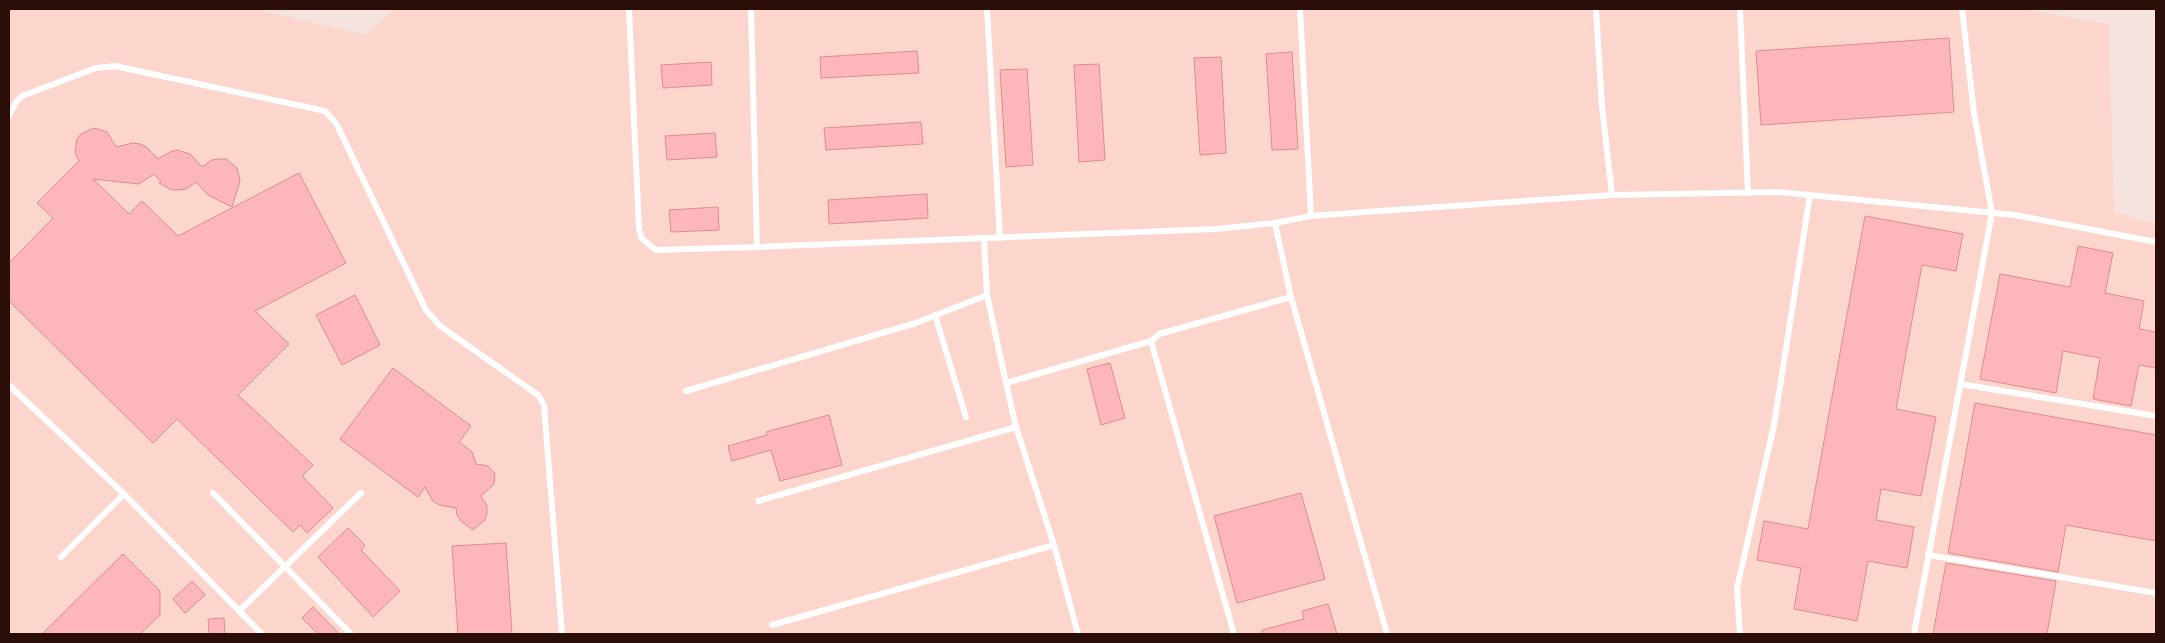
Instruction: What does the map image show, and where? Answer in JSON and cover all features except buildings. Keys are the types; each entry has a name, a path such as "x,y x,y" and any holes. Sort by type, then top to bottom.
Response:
{"lane":[{"path":"629,9 638,229 642,239 656,250 1216,229 1276,223 1311,216 1612,196 1778,192 2015,215 2156,242"},
{"path":"751,9 758,247"},
{"path":"987,9 1000,238"},
{"path":"1300,9 1311,216"},
{"path":"1596,9 1602,106 1612,196"},
{"path":"1740,9 1748,193"},
{"path":"1914,634 1992,213 1974,113 1962,9"},
{"path":"9,116 16,102 22,96 96,68 115,66 325,111 336,123 426,310 440,326 538,395 544,405 562,634"},
{"path":"1740,634 1737,588 1774,425 1810,196"},
{"path":"1276,223 1291,297 1387,634"},
{"path":"984,238 987,295 1016,427 1054,545 1078,634"},
{"path":"686,391 916,323 987,295"},
{"path":"1006,383 1151,341 1159,334 1291,297"},
{"path":"935,315 966,417"},
{"path":"1151,341 1234,634"},
{"path":"1960,384 2156,416"},
{"path":"9,385 124,494 239,611 257,632"},
{"path":"758,501 1016,427"},
{"path":"213,493 351,634"},
{"path":"239,611 361,493"},
{"path":"61,557 124,494"},
{"path":"772,625 1054,545"},
{"path":"1928,555 2156,594"}],"shaded area":[{"path":"9,9 255,9 366,35 395,9 2020,9 2109,24 2114,212 2156,224 2156,634 9,634"}]}
